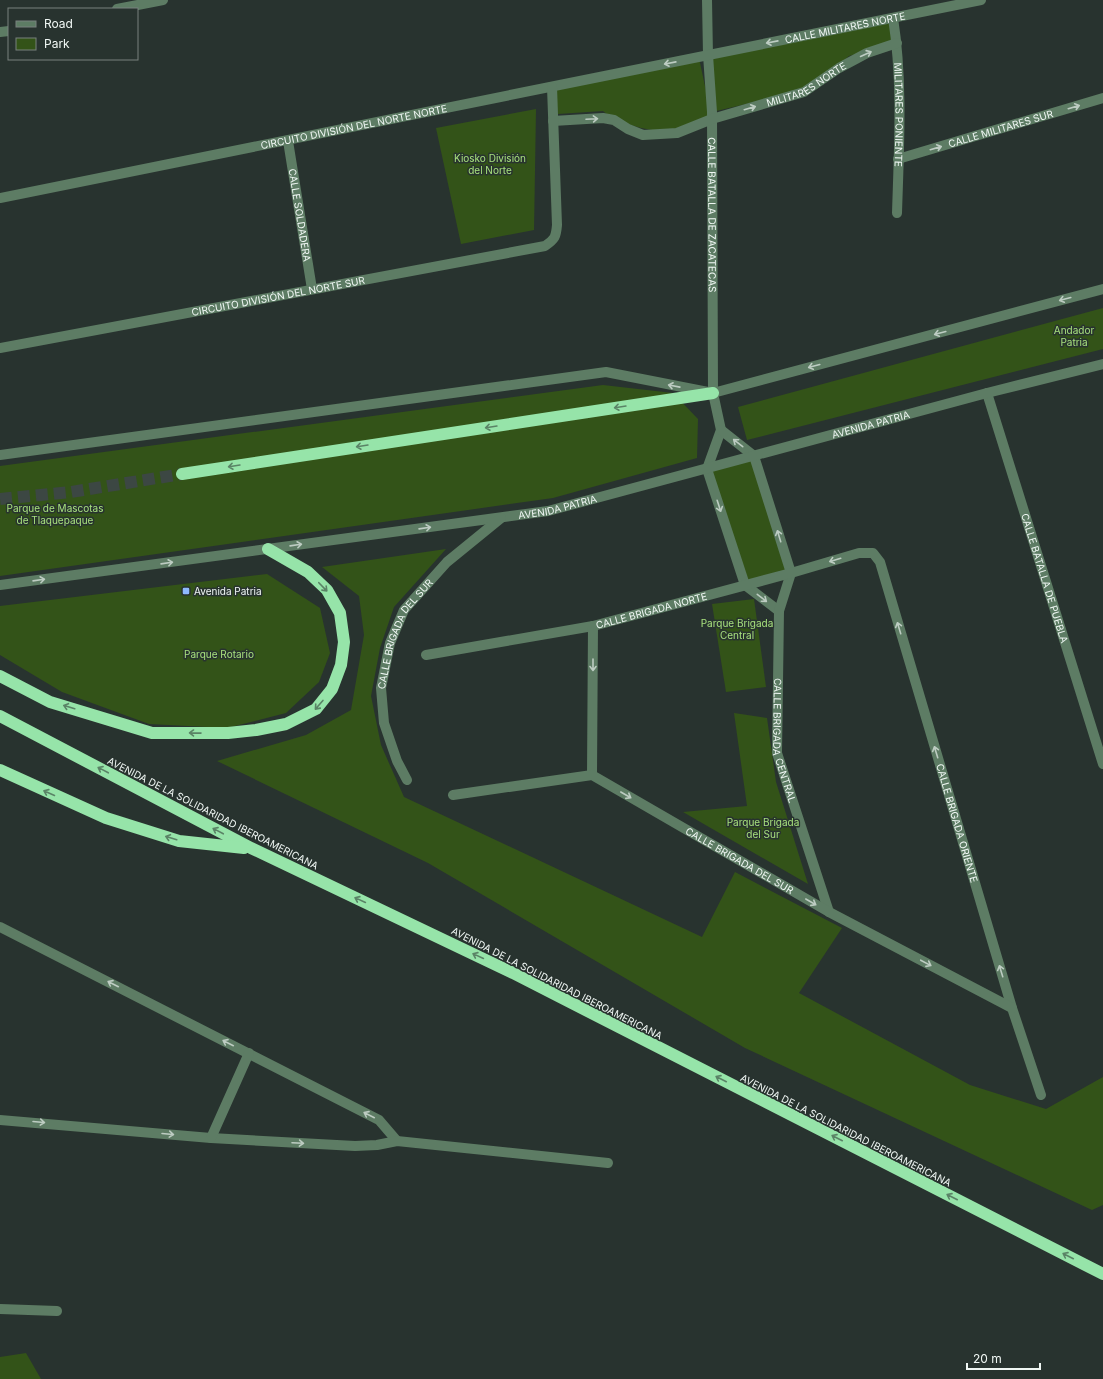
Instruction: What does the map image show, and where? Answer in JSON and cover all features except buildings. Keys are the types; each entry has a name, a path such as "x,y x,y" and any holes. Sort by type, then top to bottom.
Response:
{"highway":[{"path":"182,474 714,393"},
{"path":"0,676 50,702 152,732 228,733 256,730 286,724 316,709 332,689 341,665 344,642 340,613 326,590 308,572 268,549"},
{"name":"AVENIDA DE LA SOLIDARIDAD IBEROAMERICANA","path":"0,716 251,848 513,973 1103,1274"},
{"path":"0,770 106,818 179,841 251,848"}],"street":[{"path":"122,8 162,0"},
{"name":"CALLE BATALLA DE ZACATECAS","path":"707,0 708,55 712,119 714,393 721,430"},
{"name":"CALLE MILITARES NORTE","path":"708,55 981,0"},
{"name":"MILITARES PONIENTE","path":"893,18 897,43 899,141 897,213"},
{"name":"MILITARES NORTE","path":"553,121 603,118 614,120 628,129 643,135 677,133 712,119 804,92 839,68 867,53 897,43"},
{"name":"CIRCUITO DIVISIÓN DEL NORTE NORTE","path":"0,198 708,55"},
{"path":"552,87 553,121"},
{"name":"CALLE MILITARES SUR","path":"898,159 1103,98"},
{"name":"CIRCUITO DIVISIÓN DEL NORTE SUR","path":"0,348 545,246 554,240 557,225 553,121"},
{"name":"CALLE SOLDADERA","path":"288,141 312,289"},
{"path":"0,455 606,372 714,393 1103,289"},
{"name":"AVENIDA PATRIA","path":"0,586 548,511 988,393 1103,364"},
{"name":"CALLE BATALLA DE PUEBLA","path":"988,393 1103,764"},
{"path":"779,611 745,585 707,468 721,430 754,456 791,573"},
{"name":"CALLE BRIGADA DEL SUR","path":"407,780 397,761 384,723 381,688 390,643 404,610 447,562 502,518"},
{"name":"CALLE BRIGADA NORTE","path":"426,655 593,626 860,553 873,553"},
{"name":"CALLE BRIGADA ORIENTE","path":"873,553 880,562 1012,1008 1041,1095"},
{"name":"CALLE BRIGADA CENTRAL","path":"791,573 779,611 777,753 829,912"},
{"path":"453,795 592,775 593,626"},
{"name":"CALLE BRIGADA DEL SUR","path":"592,775 829,912 1012,1008"},
{"path":"0,927 380,1120 397,1141"},
{"path":"211,1138 249,1053"},
{"path":"0,1114 14,1120"},
{"path":"0,1120 211,1138 355,1146 377,1145 397,1141 608,1163"},
{"path":"0,1309 57,1311"}],"green space":[{"path":"887,19 897,43 849,56 809,89 712,112 708,55"},
{"path":"699,58 712,119 668,133 641,128 614,120 603,111 558,114 552,87"},
{"name":"Kiosko División del Norte","path":"536,109 534,230 461,244 436,128"},
{"name":"Andador Patria","path":"1103,308 1103,349 747,440 738,407"},
{"name":"Parque de Mascotas de Tlaquepaque","path":"603,385 673,393 698,419 697,458 553,498 0,576 0,466"},
{"path":"750,457 791,573 745,585 707,469"},
{"path":"446,549 394,607 380,648 371,696 381,745 404,797 702,937 735,872 842,928 799,993 970,1085 1046,1109 1103,1077 1103,1205 1092,1210 745,1048 428,863 217,761 306,735 351,710 364,635 359,596 322,567"},
{"name":"Parque Rotario","path":"267,574 320,608 330,653 319,682 286,713 227,728 149,724 62,692 0,655 0,606"},
{"name":"Parque Brigada Central","path":"754,599 766,687 726,692 712,604"},
{"name":"Parque Brigada del Sur","path":"734,713 767,718 776,782 808,884 683,812 747,806"},
{"path":"26,1353 41,1379 0,1379 0,1357"}],"tunnel":[{"path":"0,499 71,492 182,474"}],"place":[{"name":"Avenida Patria","path":"186,591"}]}
